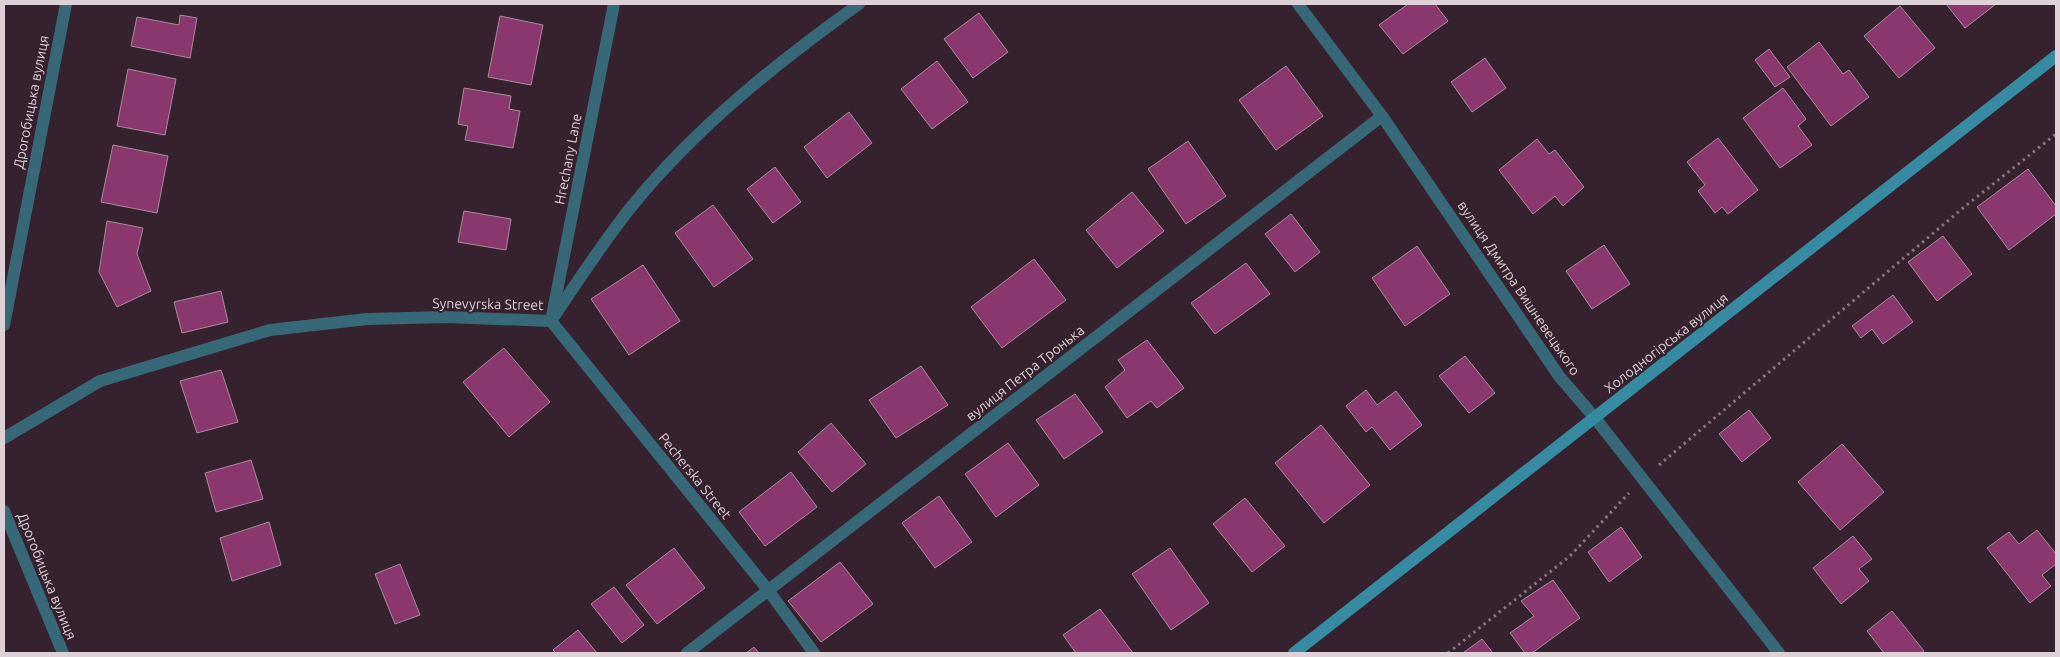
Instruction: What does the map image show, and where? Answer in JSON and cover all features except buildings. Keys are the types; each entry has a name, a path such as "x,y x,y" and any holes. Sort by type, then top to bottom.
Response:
{"main road":[{"name":"Холодногірська вулиця","path":"1294,653 2056,56"}],"street":[{"name":"Дрогобицька вулиця","path":"4,325 66,4"},
{"name":"Hrechany Lane","path":"550,320 614,4"},
{"name":"Synevyrska Street","path":"4,438 100,381 270,330 377,319 446,317 550,320 631,206 671,161 733,102 859,4"},
{"name":"вулиця Дмитра Вишневецького","path":"1298,4 1382,116 1559,376 1595,418 1780,653"},
{"name":"вулиця Петра Тронька","path":"686,653 1382,116"},
{"name":"Pecherska Street","path":"550,320 768,590 814,653"},
{"name":"Дрогобицька вулиця","path":"4,511 63,653"}],"path":[{"path":"1448,653 1570,556 1642,479 1963,208 2056,134"}]}
